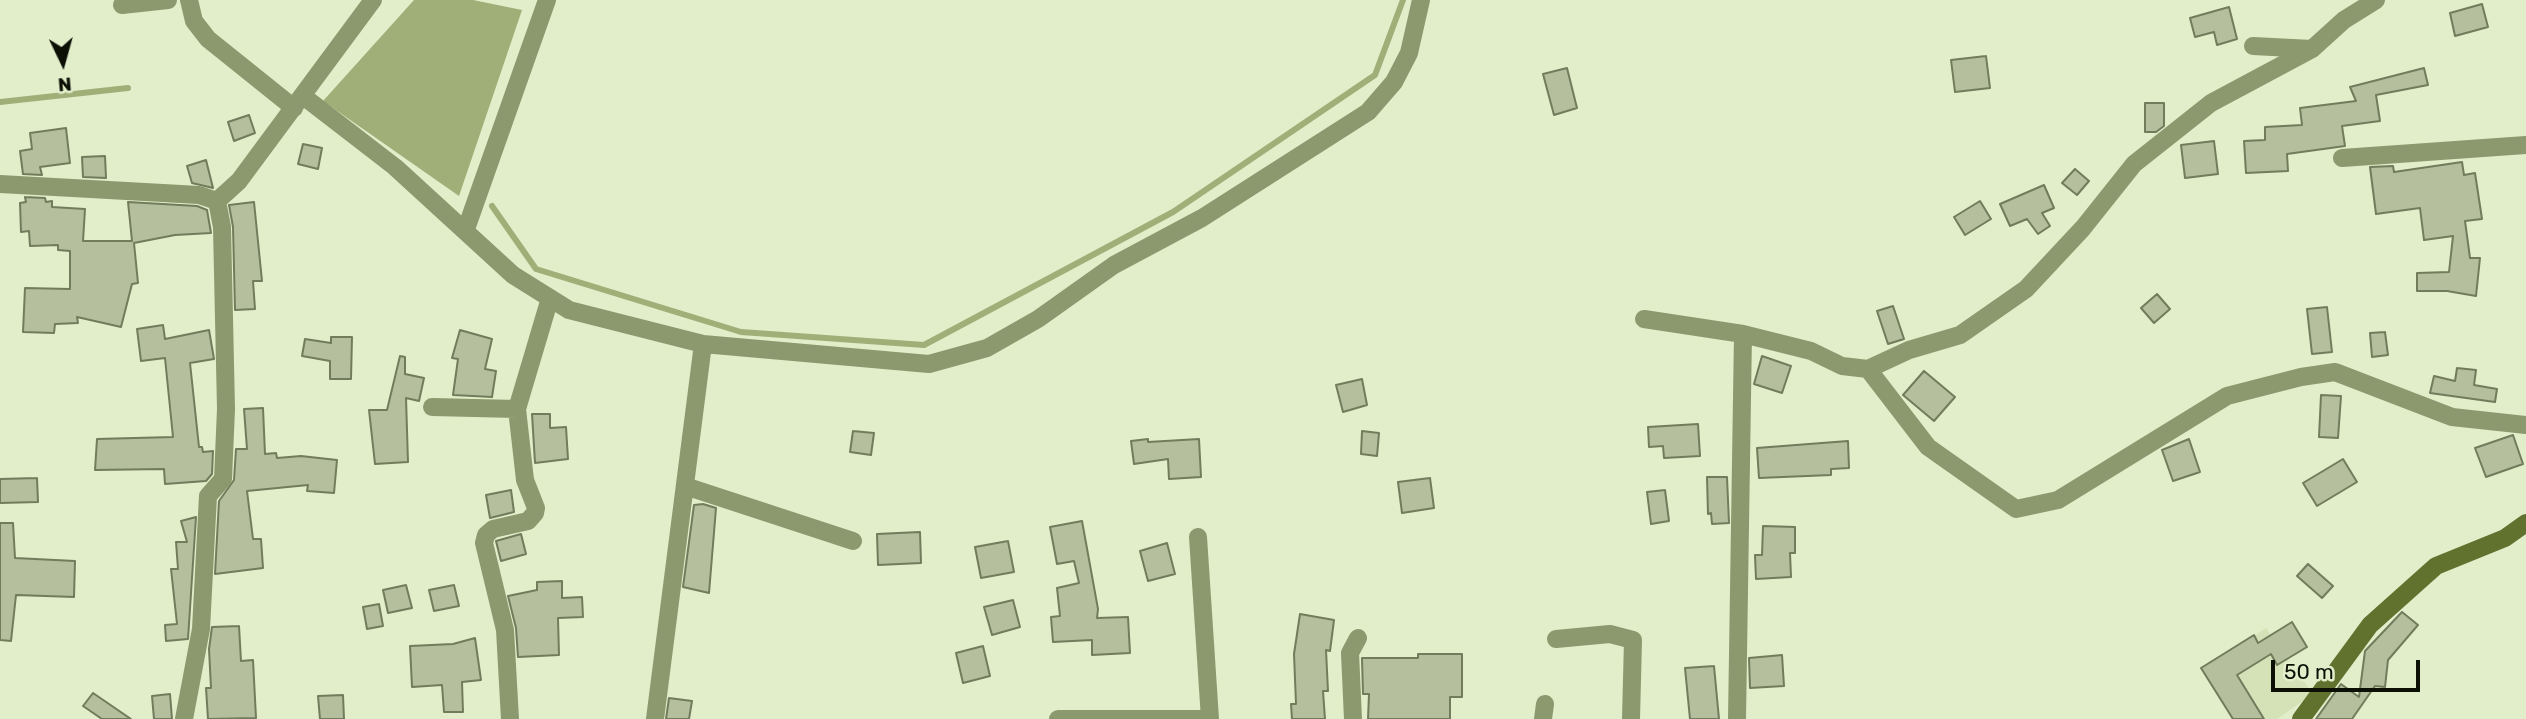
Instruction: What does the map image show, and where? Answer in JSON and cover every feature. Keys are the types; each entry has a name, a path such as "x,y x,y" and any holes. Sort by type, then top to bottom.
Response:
{"street":[{"path":"122,5 168,0"},
{"path":"189,0 194,21 208,39 395,167 466,229 513,275 569,310 703,344 929,364 987,348 1038,319 1114,265 1202,218 1368,112 1394,82 1409,53 1421,0"},
{"path":"217,201 239,181 373,0"},
{"path":"466,229 547,0"},
{"path":"1644,319 1742,334 1811,351 1842,366 1868,369 1909,350 1960,335 2026,289 2083,228 2134,164 2211,103 2312,48 2344,20 2376,0"},
{"path":"2253,46 2312,48"},
{"path":"2342,158 2526,145"},
{"path":"0,184 199,195 217,201"},
{"path":"184,719 201,629 208,496 223,478 226,409 222,227 217,201"},
{"path":"510,719 505,630 484,543 486,535 493,529 528,521 535,513 536,508 525,480 517,409 551,298"},
{"path":"1737,719 1742,334"},
{"path":"655,719 703,344"},
{"path":"1868,369 1928,447 2017,509 2058,500 2227,396 2301,377 2335,372 2452,418 2526,425"},
{"path":"432,407 517,409"},
{"path":"685,486 853,541"},
{"path":"2301,719 2370,625 2436,566 2505,538 2526,523"},
{"path":"1198,537 1210,719"},
{"path":"1556,639 1610,634 1633,640 1631,719"},
{"path":"1353,719 1350,653 1358,638"},
{"path":"1058,719 1203,719"}],"shaded area":[{"path":"414,0 473,0 522,10 459,196 323,101"},
{"path":"2266,628 2313,694 2277,719 2256,719 2216,662"}],"building":[{"path":"2482,4 2488,27 2455,36 2450,13"},
{"path":"2229,7 2237,39 2217,45 2214,32 2195,37 2190,18"},
{"path":"1986,56 1990,88 1955,92 1951,60"},
{"path":"1567,68 1577,108 1554,115 1543,74"},
{"path":"2424,68 2428,85 2376,95 2380,121 2342,126 2345,146 2287,154 2288,171 2246,173 2244,141 2265,140 2265,127 2302,125 2300,108 2356,101 2350,87"},
{"path":"2145,103 2164,103 2164,126 2156,132 2145,132"},
{"path":"249,115 255,133 234,141 228,122"},
{"path":"66,128 70,163 40,167 42,175 23,174 20,151 32,149 30,133"},
{"path":"2214,141 2218,174 2185,178 2181,145"},
{"path":"303,144 322,148 318,169 298,164"},
{"path":"105,156 106,178 83,177 82,157"},
{"path":"206,160 213,188 192,183 187,166"},
{"path":"2462,162 2464,175 2475,173 2482,219 2465,221 2470,258 2480,258 2476,296 2447,291 2417,291 2417,273 2449,272 2453,236 2424,240 2420,208 2376,214 2370,167 2393,166 2394,172"},
{"path":"2075,169 2089,181 2077,195 2062,183"},
{"path":"2044,185 2054,208 2042,213 2050,226 2038,234 2027,219 2010,226 2000,204"},
{"path":"25,197 45,198 46,202 52,201 52,207 85,209 83,241 132,241 128,202 197,206 207,210 211,233 175,235 134,243 138,283 132,284 121,327 77,317 78,323 55,324 54,333 23,332 25,288 70,289 70,251 58,250 58,245 30,246 29,231 21,232 20,203 26,202"},
{"path":"1980,201 1991,219 1965,235 1954,217"},
{"path":"254,202 262,281 253,281 255,309 235,310 233,227 229,205"},
{"path":"2157,294 2170,309 2154,323 2141,308"},
{"path":"1893,306 1904,339 1888,344 1877,311"},
{"path":"2327,307 2332,352 2312,354 2307,309"},
{"path":"163,325 165,339 209,330 214,359 190,363 199,447 202,447 203,452 213,451 212,474 206,481 165,484 164,469 95,470 97,439 173,437 165,358 141,361 137,329"},
{"path":"460,330 492,339 485,369 496,371 492,397 453,395 458,359 452,358"},
{"path":"2385,332 2388,355 2372,357 2370,333"},
{"path":"331,337 352,337 351,379 330,379 330,361 302,356 305,339 331,343"},
{"path":"400,356 405,357 405,374 424,378 419,401 406,398 408,462 375,464 369,410 387,410"},
{"path":"1762,356 1791,366 1782,393 1754,384"},
{"path":"2457,368 2476,370 2474,385 2497,389 2495,402 2430,393 2434,376 2455,381"},
{"path":"1924,371 1955,397 1934,421 1903,395"},
{"path":"1362,379 1367,405 1343,412 1336,385"},
{"path":"2321,395 2341,396 2338,438 2319,437"},
{"path":"263,408 265,454 276,453 277,458 301,456 337,460 334,493 307,491 308,485 247,491 253,539 261,539 263,568 215,574 219,501 234,480 236,449 247,449 244,409"},
{"path":"532,414 550,414 550,428 566,427 568,459 535,463"},
{"path":"1698,424 1700,456 1664,458 1663,446 1649,447 1648,427"},
{"path":"853,431 874,433 871,455 850,452"},
{"path":"1362,431 1379,433 1377,456 1361,454"},
{"path":"2513,435 2523,464 2486,477 2475,448"},
{"path":"1148,439 1148,442 1199,439 1201,477 1169,479 1168,459 1134,464 1131,441"},
{"path":"2189,439 2200,472 2173,481 2162,450"},
{"path":"1848,441 1849,468 1831,469 1831,475 1759,478 1757,448"},
{"path":"2343,459 2357,482 2317,506 2303,483"},
{"path":"1707,477 1727,477 1729,523 1712,524 1711,513 1708,514"},
{"path":"37,478 38,502 0,503 0,479"},
{"path":"1430,478 1434,508 1402,513 1398,482"},
{"path":"511,490 514,512 490,518 486,495"},
{"path":"1665,490 1669,521 1651,524 1647,492"},
{"path":"703,504 716,508 709,593 683,587 694,505"},
{"path":"196,517 188,639 166,641 165,625 177,624 171,569 178,569 176,542 187,542 181,521"},
{"path":"1082,521 1098,609 1097,618 1128,617 1130,653 1092,655 1092,640 1053,642 1051,617 1060,616 1057,588 1079,583 1074,561 1057,564 1050,527"},
{"path":"0,523 13,523 15,558 75,561 74,597 16,595 11,641 0,640"},
{"path":"1763,526 1795,527 1795,553 1790,553 1791,577 1756,579 1755,555 1762,555"},
{"path":"920,532 921,563 878,565 877,534"},
{"path":"521,534 526,554 501,561 496,541"},
{"path":"1008,541 1014,572 981,578 975,547"},
{"path":"1167,543 1175,574 1148,581 1140,551"},
{"path":"2308,564 2333,586 2322,598 2297,576"},
{"path":"562,581 562,598 582,597 583,617 558,618 559,655 518,657 516,628 508,596 537,590 537,582"},
{"path":"406,585 412,608 388,613 383,590"},
{"path":"454,585 459,606 434,611 429,590"},
{"path":"1013,600 1020,627 992,635 984,607"},
{"path":"379,604 383,626 367,629 363,607"},
{"path":"2402,612 2418,625 2388,660 2385,687 2375,686 2352,719 2316,719 2341,684 2359,697 2365,651"},
{"path":"1300,614 1334,620 1330,651 1326,650 1328,691 1323,691 1325,719 1292,719 1291,704 1296,704 1294,654"},
{"path":"2292,622 2307,647 2277,665 2271,654 2237,675 2264,719 2233,719 2201,668 2254,635 2258,643"},
{"path":"239,626 241,661 253,660 256,718 208,719 206,688 211,688 209,649 212,627"},
{"path":"475,638 481,680 462,682 463,712 444,712 442,685 412,687 410,646 453,644"},
{"path":"983,646 990,676 963,683 956,653"},
{"path":"1418,654 1462,654 1462,697 1450,697 1450,719 1368,719 1369,694 1363,694 1362,658 1418,658"},
{"path":"1782,655 1784,686 1750,688 1749,658"},
{"path":"1714,666 1719,719 1690,719 1685,668"},
{"path":"93,693 131,719 102,719 83,706"},
{"path":"170,694 172,719 154,719 152,696"},
{"path":"343,695 344,719 320,719 318,696"},
{"path":"669,698 692,701 689,719 666,719"}],"waterway":[{"path":"492,206 536,269 741,332 924,345 1173,212 1375,75 1403,0"},
{"path":"0,102 128,88"}]}
